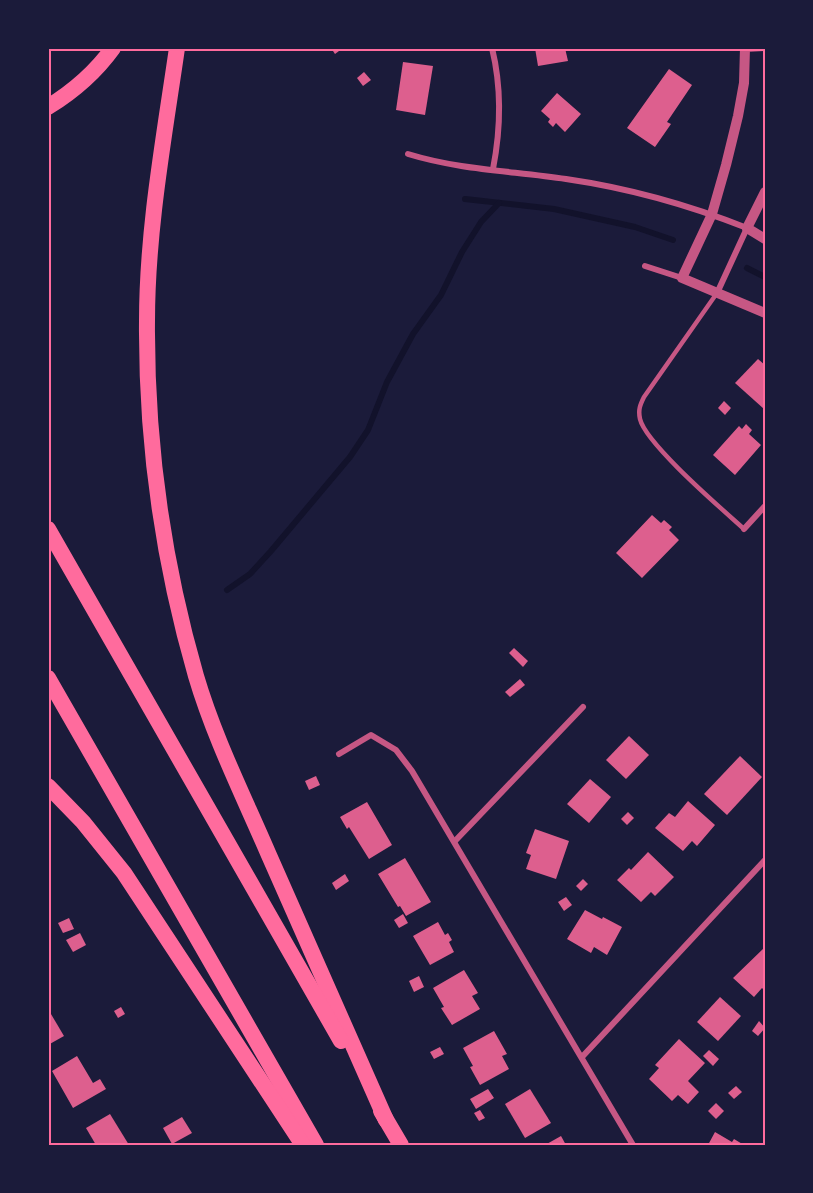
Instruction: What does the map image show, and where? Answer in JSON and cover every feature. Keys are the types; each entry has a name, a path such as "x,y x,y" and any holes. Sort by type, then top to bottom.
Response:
{"highway":[{"path":"48,107 72,92 100,66 113,48"},
{"path":"177,48 155,201 147,320 148,389 155,468 166,545 196,677 216,732 386,1120"},
{"path":"48,529 400,1145"},
{"path":"48,678 316,1145"},
{"path":"48,786 83,822 124,873 303,1145"}],"street":[{"path":"492,48 496,65 500,116 499,139 493,170"},
{"path":"682,278 712,214 738,116 744,83 745,49 765,48"},
{"path":"408,154 430,160 493,170 569,179 666,200 712,214 747,228 765,239"},
{"path":"718,291 765,192"},
{"path":"645,266 718,291 765,313"},
{"path":"744,529 765,506"},
{"path":"455,841 583,707"},
{"path":"339,754 371,735 396,750 412,771 633,1145"},
{"path":"582,1057 765,860"}],"lane":[{"path":"718,291 644,398 639,409 640,422 660,450 744,529"}],"building":[{"path":"331,48 343,48 335,54"},
{"path":"535,48 565,48 568,61 538,66"},
{"path":"403,62 433,66 425,115 396,110"},
{"path":"669,69 692,85 667,122 671,124 655,147 627,128"},
{"path":"364,72 371,80 363,86 357,78"},
{"path":"557,93 581,114 565,132 556,123 553,127 548,122 550,119 541,111"},
{"path":"758,359 765,365 765,410 735,383"},
{"path":"724,401 731,408 725,415 718,408"},
{"path":"746,424 752,430 749,434 761,445 735,475 713,455 739,426 742,429"},
{"path":"652,515 661,523 664,520 672,527 669,530 679,540 642,578 616,553"},
{"path":"514,648 528,661 523,667 509,653"},
{"path":"520,679 525,685 510,697 505,692"},
{"path":"629,736 649,755 626,779 606,760"},
{"path":"740,756 762,777 727,815 704,794"},
{"path":"316,776 320,785 309,790 305,781"},
{"path":"590,779 611,797 589,823 567,804"},
{"path":"688,801 715,825 697,846 692,841 683,851 655,828 669,813 675,817"},
{"path":"367,802 392,845 369,859 340,817"},
{"path":"628,812 634,818 627,825 621,819"},
{"path":"535,829 569,841 556,879 526,869 531,855 526,853"},
{"path":"648,852 674,877 655,896 651,892 641,902 617,880 629,868 631,870"},
{"path":"405,858 431,902 406,916 378,874"},
{"path":"345,874 349,881 336,890 332,883"},
{"path":"583,879 588,884 581,891 576,886"},
{"path":"566,897 572,905 564,911 558,902"},
{"path":"585,910 622,927 607,955 594,947 591,953 567,939"},
{"path":"403,914 408,923 399,928 394,920"},
{"path":"69,918 74,929 63,933 58,923"},
{"path":"438,922 445,935 448,933 452,940 449,942 454,952 430,965 413,936"},
{"path":"80,933 86,945 73,952 66,940"},
{"path":"765,947 765,991 762,988 754,997 733,978"},
{"path":"464,970 478,993 472,996 480,1009 452,1025 441,1008 444,1007 433,988"},
{"path":"419,976 424,987 414,992 409,981"},
{"path":"720,997 741,1016 718,1041 697,1022"},
{"path":"121,1007 125,1014 118,1018 114,1011"},
{"path":"48,1009 64,1036 48,1045"},
{"path":"759,1021 765,1028 758,1036 752,1031"},
{"path":"494,1031 507,1054 502,1056 509,1069 480,1085 463,1048"},
{"path":"679,1039 705,1063 688,1081 699,1092 688,1104 678,1095 672,1101 649,1079 659,1068 655,1065"},
{"path":"440,1047 444,1054 434,1059 430,1052"},
{"path":"709,1050 719,1059 713,1066 703,1056"},
{"path":"77,1056 93,1083 100,1079 106,1089 73,1108 52,1071"},
{"path":"736,1086 742,1092 734,1099 728,1093"},
{"path":"488,1089 494,1098 476,1109 470,1099"},
{"path":"530,1089 551,1123 525,1138 505,1104"},
{"path":"716,1103 724,1111 716,1119 708,1111"},
{"path":"480,1110 485,1118 479,1121 474,1113"},
{"path":"110,1114 129,1145 96,1145 86,1128"},
{"path":"182,1117 192,1133 172,1144 163,1128"},
{"path":"715,1132 732,1142 734,1139 744,1145 708,1145"},
{"path":"561,1136 566,1145 545,1145"}],"waterway":[{"path":"465,199 554,209 635,227 673,240"},
{"path":"227,590 250,574 350,457 368,430 387,382 413,334 441,295 462,252 481,222 499,203"},
{"path":"747,268 765,277"}]}
